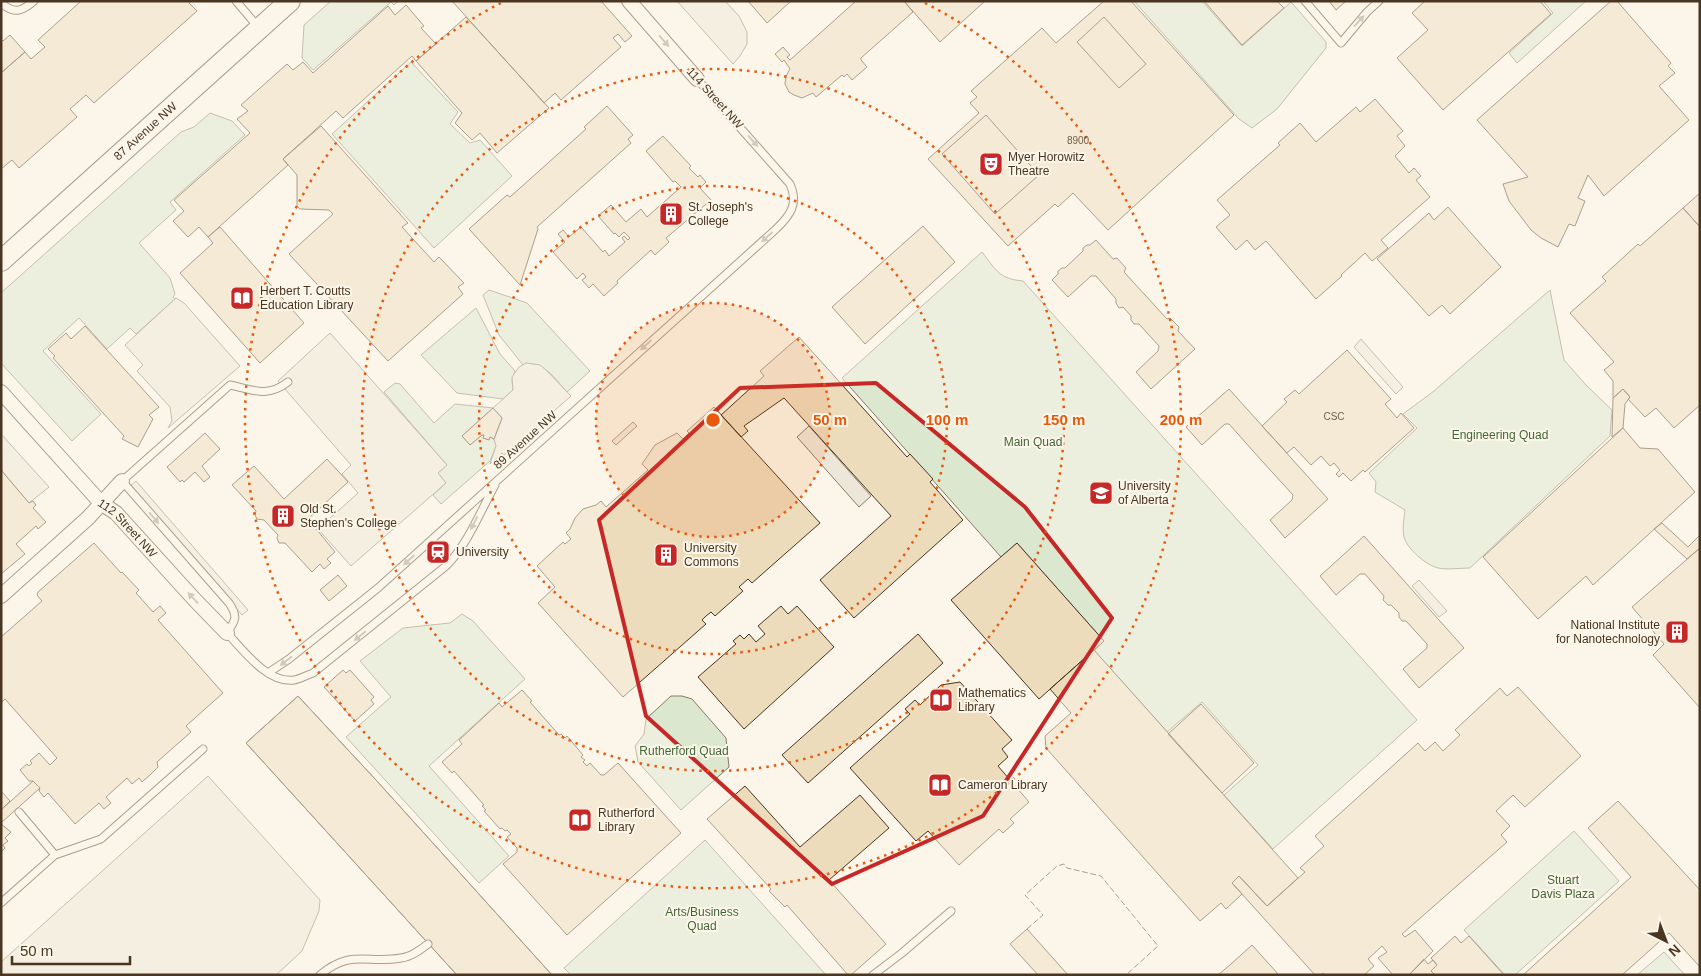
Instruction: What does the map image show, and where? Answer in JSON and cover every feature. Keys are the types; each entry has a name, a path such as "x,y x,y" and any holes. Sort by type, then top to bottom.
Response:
{"main road":[{"name":"87 Avenue NW","path":"1,261 290,1"}],"street":[{"name":"114 Street NW","path":"630,3 697,79"},
{"name":"112 Street NW","path":"1,392 101,503 116,512 194,600 227,633"},
{"path":"1,596 88,518 122,481"}],"lane":[{"path":"1,2 11,10 22,10 34,1"},
{"path":"236,1 260,28"},
{"path":"1304,1 1340,43 1379,1"},
{"name":"114 Street NW","path":"697,79 790,184 794,199"},
{"name":"89 Avenue NW","path":"268,673 289,659 358,604 775,230 792,212 794,199"},
{"path":"227,633 235,618 229,602 122,481 230,385 267,392 276,390 288,382"},
{"path":"268,673 279,678 296,680 312,672 446,566 456,556 462,546 497,480"},
{"name":"112 Street NW","path":"227,633 268,673"},
{"path":"1,903 55,855 101,839 202,749"},
{"path":"19,812 55,855"},
{"path":"873,975 951,911"},
{"path":"320,975 338,962 357,959 401,958 410,956 428,944"}],"highlighted area":[{"path":"876,383 1025,507 1112,618 983,816 832,884 646,716 599,520 740,388"}],"green space":[{"path":"331,1 398,1 394,5 391,2 313,70 302,58 304,25"},
{"path":"1134,1 1202,1 1242,46 1291,2 1326,42 1326,48 1277,109 1252,128 1239,119"},
{"path":"1543,1 1586,1 1517,63 1509,53 1553,13"},
{"path":"411,62 458,112 450,124 470,143 480,140 512,176 434,248 332,134"},
{"path":"210,113 232,121 245,135 170,202 176,210 139,243 170,278 175,299 136,334 130,328 107,349 79,318 43,351 101,414 72,441 1,363 1,293 181,132 194,127"},
{"name":"Main Quad","path":"982,252 1003,276 1023,281 1417,720 1273,849 1224,795 1258,765 1202,702 1167,732 1094,651 1104,641 1017,543 1001,557 842,378"},
{"path":"489,290 527,303 590,371 567,392 543,368 537,365 523,365 499,335 483,295"},
{"name":"Engineering Quad","path":"1550,290 1564,360 1612,410 1610,436 1470,568 1446,569 1428,564 1406,542 1403,534 1405,510 1375,492 1376,482 1369,473 1417,428 1403,414 1434,391"},
{"path":"476,308 500,354 515,371 512,380 513,390 503,399 457,393 421,355"},
{"path":"395,383 400,384 434,423 455,404 493,408 462,436 470,445 482,435 484,435 483,438 489,440 490,437 494,439 496,446 490,461 441,504 433,495 446,483 438,473 447,465 384,392"},
{"path":"462,614 473,621 525,679 429,766 509,856 479,883 346,737 391,697 360,661 403,628 450,623"},
{"name":"Rutherford Quad","path":"671,696 682,696 692,699 726,738 729,767 681,810 638,762 635,746 644,734 646,719"},
{"name":"Stuart Davis Plaza","path":"1574,831 1619,881 1515,975 1505,975 1464,930"},
{"name":"Arts/Business Quad","path":"705,840 826,975 571,975 564,968"},
{"path":"1664,952 1685,975 1637,975"}],"shaded area":[{"path":"677,1 725,1 739,16 747,32 747,44 733,64"},
{"path":"176,298 184,303 240,366 168,428 172,421 170,407 137,371 143,365 125,345"},
{"path":"330,333 447,465 438,473 446,483 351,566 318,529 358,493 342,474 351,465 278,381"},
{"path":"1361,339 1403,387 1396,394 1354,347"},
{"path":"526,363 540,365 571,396 504,455 502,453 490,464 496,446 494,439 502,418 493,408 513,390 512,377 519,367"},
{"path":"809,426 871,496 859,507 797,437"},
{"path":"1,434 49,487 29,503 2,471"},
{"path":"136,481 248,610 242,615 130,486"},
{"path":"1419,580 1447,611 1439,617 1412,586"},
{"path":"208,776 320,900 319,911 302,951 276,975 1,975 1,962"}],"building":[{"path":"81,1 190,1 189,3 197,11 94,103 86,95 70,109 77,117 19,168 12,160 1,169 1,73 25,52 31,59 45,47 38,40"},
{"path":"452,1 601,1 632,36 625,42 618,34 613,38 621,47 561,100 555,93 544,103"},
{"path":"748,1 791,1 767,23"},
{"path":"856,1 904,1 913,12 861,58 867,67 852,80 847,74 844,77 842,75 816,97 813,93 802,98 789,92 785,84 786,76 790,69 784,60 782,62 775,54 783,47 790,55 787,57 790,60"},
{"path":"904,1 985,1 940,42"},
{"path":"1104,1 1131,1 1234,115 1108,230 1073,193 1058,207 1055,204 1008,246 928,159 979,113 970,103 977,97 971,91 1042,28 1056,43"},
{"path":"1204,1 1277,1 1284,8 1242,45"},
{"path":"1329,1 1346,1 1336,10"},
{"path":"1425,1 1540,1 1551,14 1443,110 1397,58 1428,30 1412,13"},
{"path":"1611,1 1617,1 1671,63 1668,66 1675,73 1659,86 1689,120 1604,196 1588,175 1578,198 1585,201 1575,226 1569,224 1558,247 1531,230 1509,201 1503,184 1528,177 1477,120"},
{"path":"406,5 424,26 421,28 436,44 416,61 412,56 343,118 336,111 283,159 288,165 208,237 199,227 188,237 173,221 184,211 174,200 250,133 237,119 248,111 241,105 287,64 293,70 303,62 313,73 388,6 395,15"},
{"path":"466,17 549,108 497,153 480,133 472,140 455,123 462,113 416,61"},
{"path":"1104,17 1146,64 1119,88 1077,42"},
{"path":"10,35 25,52 1,73 1,39 3,41"},
{"path":"1375,99 1403,131 1397,136 1405,146 1395,156 1409,173 1414,168 1421,176 1416,180 1430,197 1381,240 1388,248 1372,261 1365,253 1316,299 1266,241 1255,250 1247,240 1236,250 1216,227 1230,215 1217,200 1280,145 1278,143 1300,123 1316,142 1356,107 1360,112"},
{"path":"607,106 633,135 628,139 631,143 537,227 538,229 520,285 469,229 507,195 510,197 586,129 584,127"},
{"name":"Myer Horowitz Theatre","path":"986,115 1039,175 995,214 942,154"},
{"path":"321,126 408,223 402,227 434,262 439,257 464,283 458,287 463,294 388,361 289,254 333,214 329,210 300,209 297,206 297,175 283,159"},
{"name":"St. Joseph's College","path":"663,136 691,166 689,168 698,177 700,175 706,182 700,188 711,200 666,238 669,242 655,255 651,250 617,281 618,283 604,296 593,284 589,288 582,280 586,277 583,273 577,279 553,252 565,242 558,234 563,230 569,237 581,227 603,252 605,250 609,256 625,242 622,238 624,236 628,240 630,238 624,232 619,237 614,234 598,216 611,205 626,222 641,209 647,217 681,187 675,181 673,182 646,151"},
{"path":"1700,193 1700,227 1683,208"},
{"path":"1448,207 1501,267 1450,314 1442,305 1429,316 1377,259 1429,213 1434,220"},
{"path":"1683,208 1700,227 1700,405 1674,428 1656,408 1645,417 1628,399 1630,397 1623,389 1613,398 1613,381 1604,370 1614,362 1570,313 1606,281 1602,277 1638,244 1640,246"},
{"path":"923,226 955,262 865,344 832,307"},
{"name":"Herbert T. Coutts Education Library","path":"220,227 304,323 260,363 180,273 213,243 208,237"},
{"path":"1096,240 1113,259 1117,258 1126,268 1124,272 1167,319 1170,318 1179,327 1178,331 1195,349 1151,389 1136,372 1158,351 1159,346 1139,324 1134,324 1131,316 1123,307 1119,308 1116,299 1096,276 1091,276 1068,297 1052,280 1058,274 1058,271 1065,268 1083,251 1083,248"},
{"path":"85,326 159,407 149,415 153,419 138,447 122,439 124,436 53,358 55,356 48,349 66,333 71,339"},
{"path":"799,337 907,457 910,454 933,479 930,482 963,520 854,618 820,580 891,516 784,398 744,426 748,431 741,437 721,415 764,376 760,371"},
{"path":"1347,350 1391,399 1385,404 1397,418 1401,413 1414,428 1365,472 1363,470 1351,481 1343,473 1339,477 1336,474 1340,470 1334,463 1330,466 1321,456 1311,465 1294,447 1287,453 1262,426 1287,402 1284,399 1295,390 1299,394"},
{"path":"1229,389 1328,499 1285,538 1270,520 1292,500 1293,495 1229,424 1225,424 1202,445 1186,427"},
{"path":"1623,389 1630,397 1625,404 1623,428 1612,437 1613,398"},
{"name":"University Commons","path":"714,407 820,523 752,583 748,579 739,587 743,591 715,616 711,612 706,616 702,620 706,624 623,697 538,603 555,587 537,566 563,542 565,544 571,539 566,533 583,509 596,505 601,501 606,507 648,470 642,464 655,445 677,433 683,439 689,433 687,431"},
{"path":"493,408 502,418 494,439 490,437 489,440 483,438 484,435 482,435 470,445 462,436"},
{"path":"633,422 637,426 616,445 612,441"},
{"path":"1623,428 1640,448 1658,449 1695,492 1593,585 1586,576 1538,619 1483,557"},
{"path":"205,433 220,449 202,466 210,477 204,482 195,472 184,482 182,480 180,482 167,467"},
{"name":"Old St. Stephen's College","path":"327,459 348,482 308,519 335,552 327,559 331,563 324,569 320,564 312,572 285,543 279,543 278,535 264,520 257,519 256,511 232,485 254,466 284,499"},
{"path":"1,470 29,503 33,501 36,505 33,508 46,522 38,529 36,526 16,544 25,554 1,574"},
{"path":"1662,523 1688,547 1700,535 1700,548 1687,559 1654,529"},
{"path":"1364,536 1464,648 1419,688 1403,669 1427,648 1427,644 1406,621 1402,621 1399,613 1391,605 1388,605 1383,600 1384,596 1365,574 1360,574 1336,595 1320,576"},
{"path":"94,543 139,590 136,593 153,612 160,606 166,613 158,620 223,693 186,726 191,732 157,762 158,767 142,782 139,778 132,784 127,778 106,797 111,803 104,809 99,803 75,824 48,793 44,797 39,791 40,788 33,781 29,781 20,770 27,764 29,766 32,763 30,761 39,753 50,765 57,758 5,699 1,703 1,637 42,601 37,595 38,592"},
{"path":"1017,543 1104,641 1039,699 951,600"},
{"name":"National Institute for Nanotechnology","path":"1700,548 1700,708 1653,655 1664,644 1632,607"},
{"path":"338,575 347,586 329,601 320,590"},
{"path":"781,606 788,614 797,606 834,647 744,729 698,677 736,644 733,641 740,635 744,639 749,634 756,642 765,634 758,626"},
{"path":"918,634 943,663 808,783 782,755"},
{"path":"1094,650 1298,878 1267,906 1239,876 1232,883 1242,894 1226,909 1221,903 1200,921 1046,748 1045,736 1071,713 1050,689"},
{"path":"343,670 346,673 350,670 374,697 371,700 374,704 355,721 324,687"},
{"name":"Cameron Library","path":"960,682 1012,740 1002,749 1008,757 998,766 1029,802 1010,819 1014,823 1003,833 999,829 959,865 928,831 916,841 850,768 910,714 905,709 915,700 920,705 941,685"},
{"path":"1518,687 1581,756 1525,807 1513,795 1496,811 1510,826 1501,835 1507,842 1402,934 1405,937 1415,930 1433,951 1409,975 1393,975 1378,958 1387,952 1382,946 1368,959 1374,966 1364,975 1324,975 1323,973 1315,975 1232,883 1239,876 1267,906 1305,872 1300,868 1324,846 1315,836 1418,743 1425,751 1435,742 1443,751 1460,735 1455,730 1500,688 1507,696"},
{"name":"Rutherford Library","path":"522,690 559,735 561,734 565,738 567,736 583,755 581,757 585,760 583,762 587,766 590,763 601,775 604,775 618,763 681,833 567,935 503,864 517,852 517,848 507,837 511,834 507,830 500,829 484,811 486,810 482,806 484,805 454,771 452,773 442,762 462,744 459,740 499,703 502,707"},
{"path":"298,696 552,975 455,975 246,743"},
{"path":"298,696 552,975 455,975 246,743"},
{"path":"1201,704 1254,763 1222,793 1168,734"},
{"path":"33,781 40,788 1,823 1,810"},
{"path":"745,786 800,847 860,795 889,828 829,880 886,944 851,975 848,975 787,905 785,907 769,891 771,889 707,819"},
{"path":"1,791 10,801 1,810"},
{"path":"1618,801 1700,890 1700,967 1669,933 1622,975 1523,975 1631,877 1588,828"},
{"path":"1,824 11,832 5,838 8,841 3,845 5,848 1,852"},
{"path":"1027,929 1068,975 1038,975 1010,944"},
{"path":"1455,936 1461,943 1469,936 1504,975 1435,975 1431,971 1437,965 1431,958"},
{"path":"1252,945 1279,975 1218,975 1231,964"},
{"path":"1424,959 1428,964 1433,960 1437,965 1431,971 1435,975 1409,975"}],"fence":[{"path":"1027,929 1043,915 1025,895 1057,866 1064,864 1067,868 1101,876 1158,946 1126,975"}],"place":[{"name":"Myer Horowitz Theatre","path":"991,164"},
{"name":"St. Joseph's College","path":"671,214"},
{"name":"Herbert T. Coutts Education Library","path":"242,298"},
{"name":"University of Alberta","path":"1101,493"},
{"name":"Old St. Stephen's College","path":"283,516"},
{"name":"University","path":"438,552"},
{"name":"University Commons","path":"666,555"},
{"name":"National Institute for Nanotechnology","path":"1677,632"},
{"name":"Mathematics Library","path":"941,700"},
{"name":"Cameron Library","path":"940,785"},
{"name":"Rutherford Library","path":"580,820"}]}
